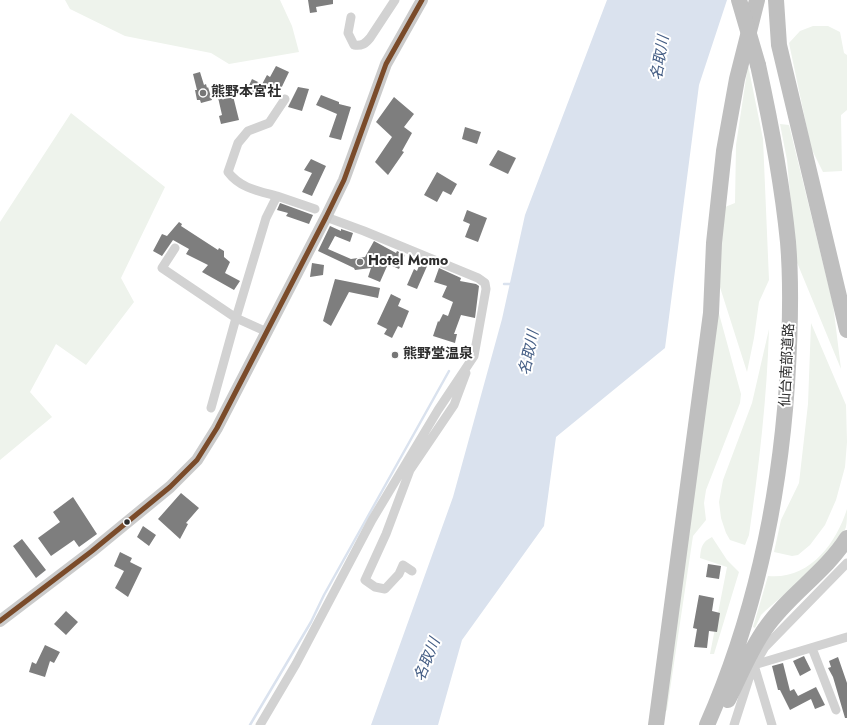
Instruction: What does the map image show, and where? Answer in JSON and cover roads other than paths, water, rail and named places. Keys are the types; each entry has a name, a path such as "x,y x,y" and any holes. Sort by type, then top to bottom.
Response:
{"highway":[{"name":"仙台南部道路","path":"707,725 736,651 763,558 774,506 785,415 790,345 788,243 776,156 758,65 739,0"},
{"path":"656,725 711,312 714,243 724,152 737,79 757,0"},
{"path":"776,0 779,45 847,330"},
{"path":"716,725 751,652 765,628 786,604 818,573 847,538"}],"street":[{"path":"351,17 348,34 354,45 360,46 365,44 370,38 395,0"},
{"path":"0,621 152,502 198,460 217,428 326,217 344,180 386,64 422,0"},
{"path":"285,99 269,123 248,131 238,142 228,172 233,178 249,189 277,196 315,209"},
{"path":"211,408 266,218 277,196"},
{"path":"326,217 364,231 484,283 486,289 474,356 454,405 410,470 386,534 365,580 375,587 385,589 399,574 403,565 412,571"},
{"path":"175,248 162,268 236,318 267,332"},
{"path":"260,725 296,664 372,520 438,410 472,359"},
{"path":"734,725 754,666 765,647 847,563"},
{"path":"754,666 847,637"},
{"path":"812,648 836,710"},
{"path":"754,666 772,725"}],"water":[{"name":"名取川","path":"607,0 727,0 699,85 665,348 556,437 544,526 462,640 438,725 371,725 453,497 502,319 525,215"}],"waterway":[{"path":"504,284 511,284"},
{"path":"250,725 311,622 324,595 449,371"}],"place":[{"name":"熊野本宮社","path":"203,93"},
{"name":"Hotel Momo","path":"360,262"},
{"name":"熊野堂温泉","path":"395,355"}]}
